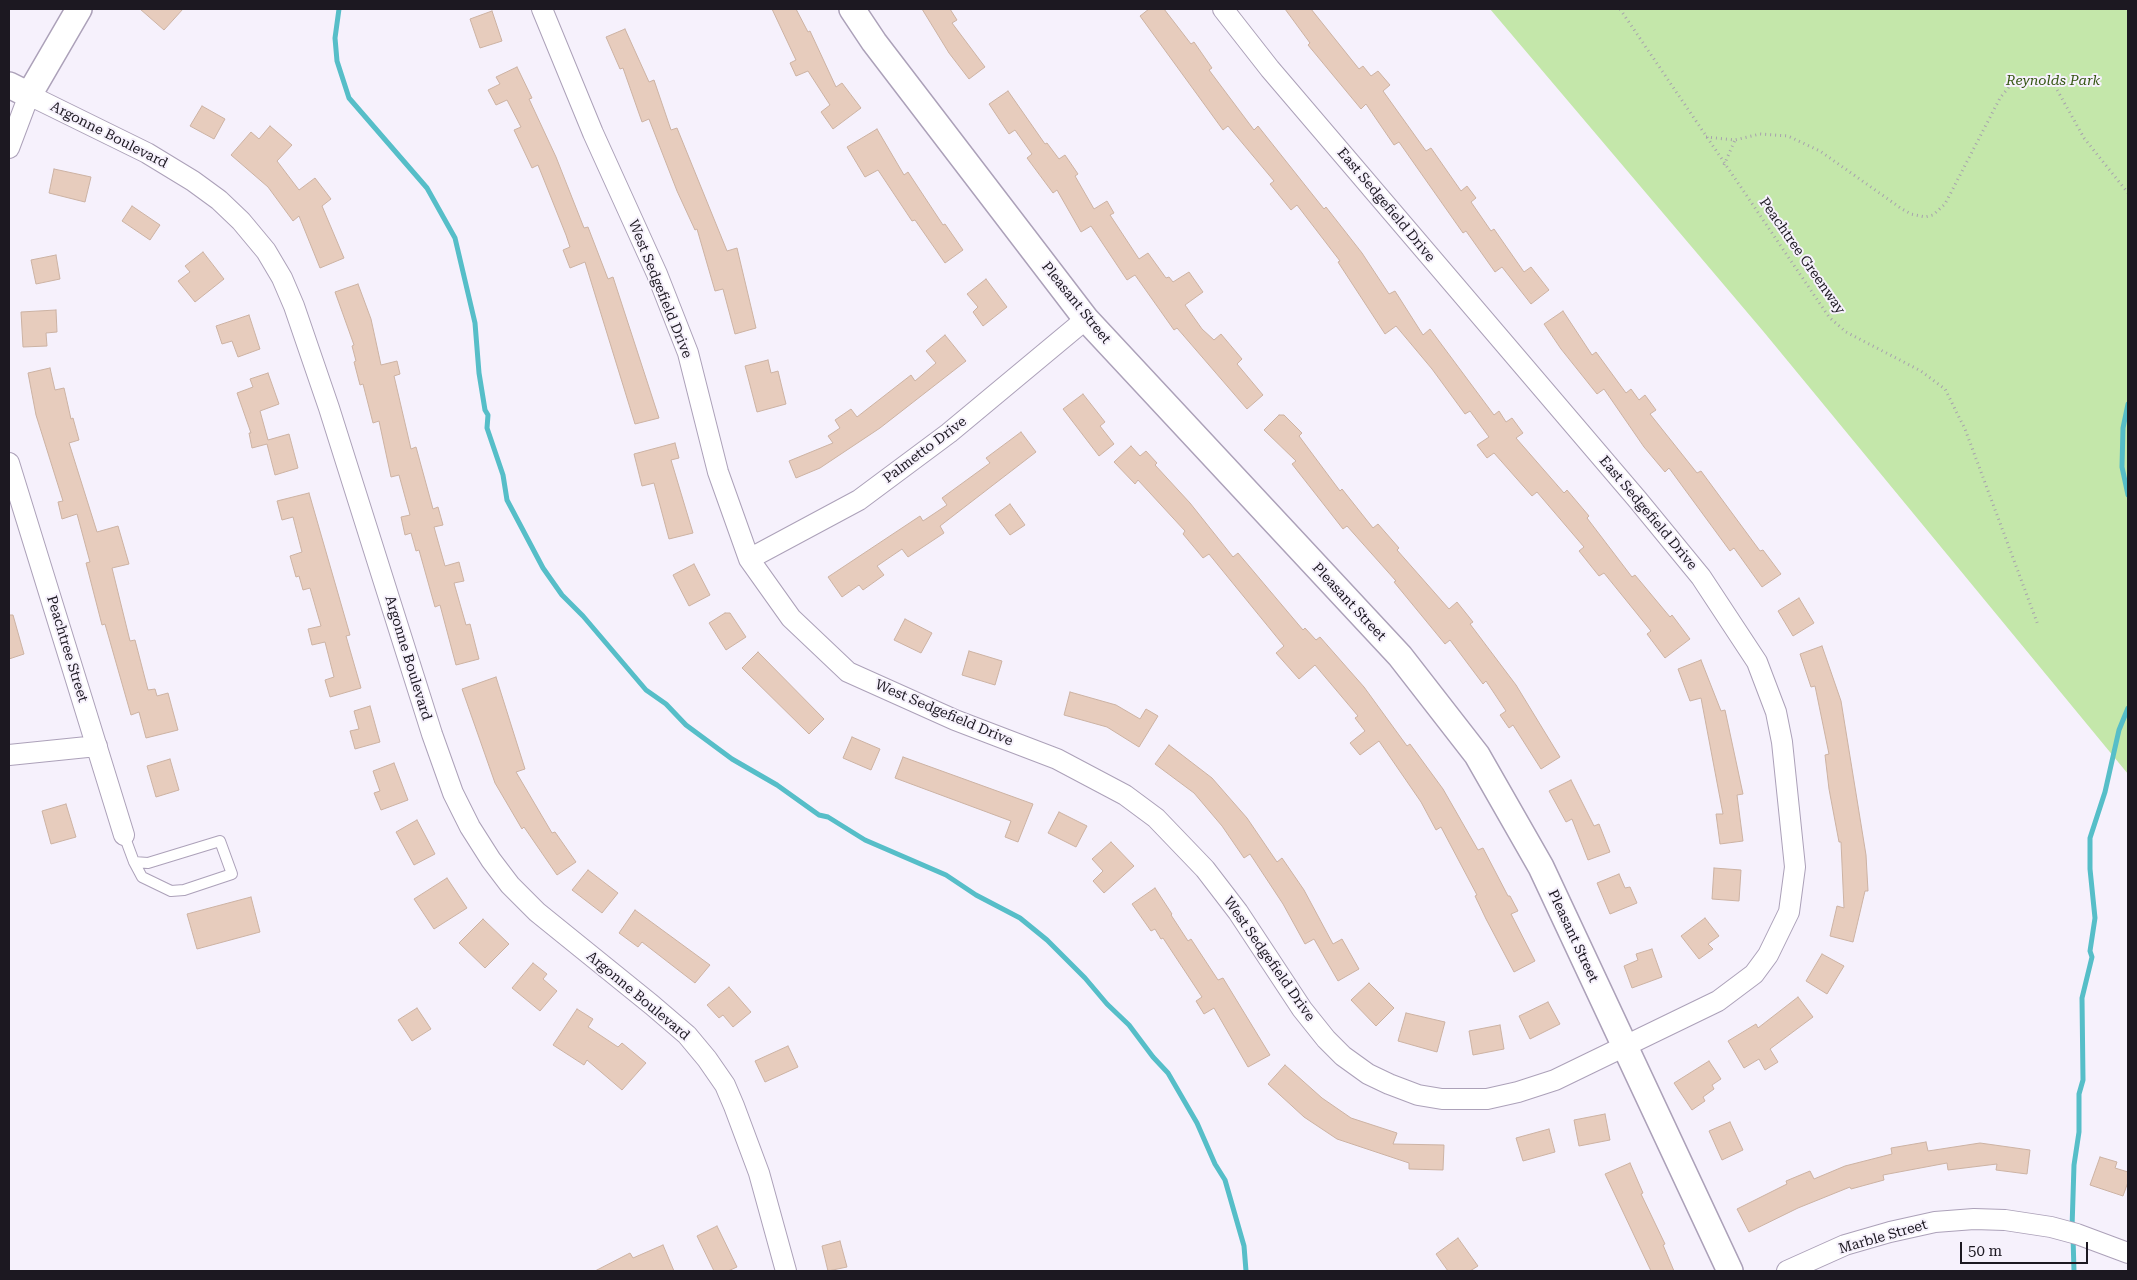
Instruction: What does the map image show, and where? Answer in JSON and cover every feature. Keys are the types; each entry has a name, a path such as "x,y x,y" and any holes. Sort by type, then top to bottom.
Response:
{"street":[{"path":"9,148 19,90 79,9"},
{"name":"West Sedgefield Drive","path":"542,9 589,124 657,274 688,353 718,472 749,559 791,618 813,641 848,672 955,720 1057,759 1125,796 1156,818 1179,840 1238,912 1302,1009 1326,1039 1343,1056 1368,1074 1418,1095 1444,1100 1488,1099 1555,1080 1626,1048"},
{"name":"Pleasant Street","path":"852,9 874,42 1086,319 1400,656 1477,755 1541,867 1730,1271"},
{"name":"East Sedgefield Drive","path":"1223,9 1270,69 1701,577 1752,654 1769,690 1782,742 1795,867 1788,912 1780,934 1768,955 1743,984 1718,1001 1626,1048"},
{"name":"Argonne Boulevard","path":"19,90 147,153 193,181 241,221 266,251 282,278 294,306 332,418 432,734 453,793 470,827 505,878 537,912 687,1035 707,1059 725,1085 759,1173 786,1271"},
{"name":"Palmetto Drive","path":"749,559 859,500 949,433 1086,319"},
{"name":"Peachtree Street","path":"9,463 124,836"},
{"path":"9,755 96,746"},
{"name":"Marble Street","path":"1787,1271 1845,1246 1890,1232 1935,1222 1974,1219 2005,1220 2051,1227 2077,1234 2128,1254"}],"lane":[{"path":"124,836 134,862 142,876 170,891 184,890 232,874 220,841 148,863 134,862"}],"path":[{"name":"Peachtree Greenway","path":"1620,9 1724,165 1829,317 1846,332 1921,371 1945,389 1964,430 2038,625"},
{"path":"1706,137 1735,140 1760,134 1788,136 1820,151 1902,209 1911,214 1925,217 1939,211 1950,196 2000,98 2009,87 2018,82 2037,79 2055,86 2084,138 2128,193"},
{"path":"1724,165 1735,140"}],"green space":[{"name":"Reynolds Park","path":"1490,9 2128,9 2128,774 1763,331"}],"building":[{"path":"140,9 183,9 164,30"},
{"path":"772,9 796,9 808,32 810,31 836,87 842,83 861,108 833,129 821,112 830,105 808,71 796,76 790,63 796,60"},
{"path":"922,9 950,9 957,20 952,23 985,67 969,79 949,53"},
{"path":"1149,9 1164,9 1191,44 1194,42 1212,68 1209,70 1254,130 1258,126 1324,209 1326,207 1362,253 1389,294 1395,291 1423,335 1430,329 1494,415 1499,411 1506,422 1512,418 1523,433 1516,438 1564,493 1567,490 1589,516 1587,518 1632,577 1635,575 1670,617 1672,615 1690,639 1665,658 1647,634 1651,631 1604,573 1599,576 1579,551 1584,547 1537,492 1532,496 1494,453 1487,458 1477,445 1489,437 1470,411 1465,414 1432,369 1396,326 1385,334 1338,262 1340,261 1297,205 1291,210 1270,184 1274,181 1228,126 1223,130 1140,16"},
{"path":"1285,9 1311,9 1359,69 1363,66 1371,76 1378,71 1390,85 1383,91 1426,151 1431,148 1461,191 1467,186 1476,198 1471,202 1491,231 1494,229 1524,272 1531,267 1549,290 1531,304 1502,267 1495,272 1466,231 1463,233 1399,142 1394,145 1366,104 1361,109 1308,45 1310,43"},
{"path":"492,11 502,41 480,48 470,19"},
{"path":"625,29 649,82 654,80 671,130 677,128 727,251 737,248 756,328 735,334 723,289 715,291 697,229 695,230 677,191 649,119 642,122 623,68 620,69 606,37"},
{"path":"517,67 532,98 529,99 556,157 584,228 588,227 608,279 613,277 659,418 635,424 585,262 570,268 563,250 570,247 538,165 532,168 514,130 521,127 507,100 496,105 488,90 500,84 496,77"},
{"path":"1008,91 1045,144 1047,143 1059,159 1065,155 1078,174 1075,176 1094,209 1107,201 1114,213 1110,215 1139,259 1148,253 1166,278 1169,277 1173,282 1189,272 1203,292 1185,305 1202,329 1214,340 1221,334 1242,359 1237,364 1263,395 1247,409 1177,328 1174,330 1135,275 1127,280 1091,226 1081,232 1057,190 1053,193 1027,158 1032,154 1015,130 1009,134 989,104"},
{"path":"202,106 225,119 214,139 190,126"},
{"path":"270,126 292,145 277,161 299,190 315,178 331,199 322,206 344,258 320,268 299,216 293,221 268,187 231,155 251,132 259,139"},
{"path":"877,129 904,175 908,172 943,225 945,224 963,250 945,263 915,220 912,221 878,170 865,177 847,147"},
{"path":"54,169 91,177 85,202 49,193"},
{"path":"132,206 160,225 150,240 122,221"},
{"path":"203,252 224,279 195,302 178,281 190,272 185,266"},
{"path":"56,255 60,279 36,284 31,260"},
{"path":"986,279 1007,307 983,326 973,312 978,307 967,294"},
{"path":"358,284 371,319 381,365 397,361 400,374 394,376 411,449 416,447 433,509 438,507 443,525 434,527 445,566 459,562 464,581 454,583 466,625 470,624 479,659 456,665 440,605 435,607 419,550 416,551 411,533 405,535 401,517 410,515 399,475 391,477 379,421 373,423 363,384 360,385 354,362 356,361 352,346 354,345 335,292"},
{"path":"56,310 57,332 46,333 47,346 23,347 21,312"},
{"path":"1563,311 1592,355 1596,352 1626,393 1631,389 1639,400 1645,395 1656,410 1650,414 1697,473 1701,471 1760,551 1763,550 1781,574 1762,587 1734,548 1730,551 1669,468 1665,472 1644,447 1604,389 1597,394 1561,349 1544,324"},
{"path":"249,315 260,349 238,357 232,341 222,344 216,326"},
{"path":"945,335 966,361 880,428 820,468 796,478 789,461 833,443 828,436 840,428 835,420 851,409 857,417 911,375 915,381 936,363 926,351"},
{"path":"768,360 771,373 778,371 786,404 757,412 745,366"},
{"path":"50,368 55,390 64,388 71,419 73,418 79,440 69,443 97,532 118,526 129,564 112,568 130,641 135,640 148,690 155,689 157,696 168,693 178,730 146,738 139,712 131,715 105,624 102,625 86,563 90,562 77,514 62,519 58,502 63,501 36,415 28,373"},
{"path":"268,373 279,404 260,411 268,440 289,434 298,468 275,475 267,444 252,448 249,433 251,433 237,393 253,387 250,379"},
{"path":"1083,394 1105,422 1100,426 1114,444 1099,456 1063,409"},
{"path":"1279,415 1284,415 1302,433 1299,436 1340,491 1342,489 1373,528 1378,524 1399,548 1397,550 1449,609 1457,602 1473,622 1470,624 1516,685 1560,757 1541,769 1513,725 1509,728 1500,715 1506,711 1486,681 1483,684 1450,640 1445,644 1394,582 1396,581 1347,526 1343,529 1292,464 1296,461 1264,430"},
{"path":"1021,432 1036,452 940,526 944,533 908,557 902,549 877,566 884,575 863,590 859,585 842,597 828,577 920,516 923,521 947,505 942,498 990,463 986,458"},
{"path":"675,443 679,458 671,460 693,533 669,539 654,483 642,486 634,454"},
{"path":"1131,446 1140,456 1146,451 1157,463 1155,465 1190,503 1233,557 1238,553 1303,630 1305,628 1316,640 1320,637 1364,687 1407,746 1410,744 1443,789 1478,850 1483,848 1518,911 1511,914 1535,961 1514,972 1486,919 1475,896 1477,895 1441,827 1436,830 1421,802 1379,741 1360,755 1350,743 1365,731 1355,718 1358,716 1315,665 1299,679 1276,653 1284,646 1209,554 1203,558 1183,534 1185,531 1138,480 1135,484 1114,462"},
{"path":"309,493 350,635 346,636 361,688 330,697 325,680 334,677 325,642 312,645 308,629 321,626 310,588 303,590 299,576 296,577 290,556 302,552 293,517 282,520 277,501"},
{"path":"1010,504 1025,525 1010,535 995,515"},
{"path":"694,564 710,595 689,606 673,575"},
{"path":"1799,598 1814,623 1793,636 1778,611"},
{"path":"725,613 730,613 746,637 726,650 709,623"},
{"path":"9,615 13,615 24,654 9,659"},
{"path":"905,619 932,633 921,653 894,640"},
{"path":"1822,646 1841,701 1866,855 1868,891 1865,891 1853,942 1830,936 1837,906 1844,908 1841,842 1839,842 1829,789 1825,755 1829,754 1815,686 1811,687 1800,654"},
{"path":"969,651 1002,661 995,685 962,675"},
{"path":"758,652 824,719 809,734 742,668"},
{"path":"1701,660 1721,711 1725,710 1743,794 1737,795 1743,841 1720,844 1716,814 1723,814 1701,698 1690,701 1678,669"},
{"path":"496,677 525,769 516,772 552,833 555,832 576,862 557,875 524,827 522,829 495,783 462,689"},
{"path":"1070,692 1116,705 1140,719 1146,709 1158,716 1139,747 1107,727 1064,715"},
{"path":"370,706 380,742 355,749 350,731 359,729 354,711"},
{"path":"852,737 880,749 871,770 843,758"},
{"path":"1169,745 1212,778 1247,818 1277,862 1282,858 1304,890 1333,944 1342,939 1359,969 1338,981 1314,939 1305,944 1283,904 1250,854 1244,858 1222,826 1194,793 1155,764"},
{"path":"903,757 1033,804 1018,842 1005,837 1011,821 895,778"},
{"path":"170,759 179,790 156,797 147,766"},
{"path":"394,763 408,800 381,810 374,793 380,791 373,771"},
{"path":"1571,780 1594,826 1599,824 1610,852 1588,860 1572,819 1566,822 1549,791"},
{"path":"66,804 76,837 51,844 42,811"},
{"path":"1059,812 1087,826 1076,847 1048,833"},
{"path":"417,820 435,854 414,865 396,832"},
{"path":"1111,842 1134,866 1104,893 1093,881 1103,871 1092,859"},
{"path":"1714,868 1741,870 1739,901 1712,899"},
{"path":"588,870 618,893 602,913 572,890"},
{"path":"1619,874 1625,888 1630,887 1637,903 1610,914 1597,883"},
{"path":"447,878 467,908 434,929 414,899"},
{"path":"1155,888 1188,941 1191,939 1218,980 1223,978 1270,1055 1248,1067 1214,1008 1204,1014 1196,1001 1202,997 1163,938 1161,939 1155,929 1151,931 1132,904"},
{"path":"251,897 260,932 197,949 187,914"},
{"path":"635,910 710,965 695,983 642,942 638,947 619,933"},
{"path":"1705,918 1719,936 1708,944 1713,949 1699,959 1681,936"},
{"path":"483,919 509,944 485,968 459,943"},
{"path":"1652,949 1662,977 1632,988 1624,966 1638,960 1636,954"},
{"path":"1822,954 1844,966 1827,994 1806,981"},
{"path":"533,963 547,974 543,979 557,991 540,1011 512,988"},
{"path":"1369,983 1394,1008 1376,1026 1351,1000"},
{"path":"729,987 751,1012 733,1027 723,1015 719,1018 707,1005"},
{"path":"1798,997 1813,1017 1770,1049 1778,1062 1765,1070 1759,1059 1744,1068 1728,1041 1756,1024 1758,1028"},
{"path":"1548,1002 1560,1024 1530,1039 1519,1016"},
{"path":"417,1008 431,1029 412,1041 398,1020"},
{"path":"577,1009 593,1019 588,1027 618,1047 622,1043 646,1063 622,1090 587,1060 584,1065 553,1045"},
{"path":"1406,1013 1445,1022 1437,1052 1398,1041"},
{"path":"1500,1025 1504,1049 1473,1055 1469,1031"},
{"path":"788,1046 798,1067 765,1082 755,1061"},
{"path":"1709,1061 1721,1079 1712,1085 1714,1089 1703,1097 1705,1101 1692,1110 1674,1083"},
{"path":"1285,1065 1322,1098 1351,1118 1397,1133 1393,1144 1444,1145 1443,1170 1409,1169 1409,1163 1337,1139 1304,1117 1268,1084"},
{"path":"1605,1114 1610,1140 1579,1146 1574,1120"},
{"path":"1730,1122 1743,1150 1722,1160 1709,1131"},
{"path":"1549,1129 1555,1152 1523,1161 1516,1138"},
{"path":"1926,1142 1928,1151 1980,1143 2030,1150 2027,1174 1996,1170 1997,1164 1948,1170 1947,1163 1883,1175 1884,1180 1851,1189 1850,1187 1798,1208 1749,1232 1737,1209 1787,1184 1786,1181 1810,1171 1814,1179 1845,1166 1892,1154 1891,1148"},
{"path":"2100,1157 2117,1162 2115,1168 2128,1172 2128,1182 2123,1196 2090,1185"},
{"path":"1630,1163 1643,1193 1641,1194 1665,1244 1663,1245 1674,1271 1651,1271 1605,1174"},
{"path":"717,1226 737,1267 728,1271 714,1271 697,1236"},
{"path":"1458,1238 1478,1266 1470,1271 1448,1271 1436,1254"},
{"path":"840,1241 847,1267 828,1271 822,1246"},
{"path":"663,1245 674,1271 595,1271 630,1253 633,1258"}],"waterway":[{"path":"339,9 335,38 337,61 349,98 427,188 455,238 475,323 479,373 485,410 488,415 487,428 503,475 507,500 543,568 562,595 583,616 646,690 666,704 686,725 732,759 777,785 819,815 828,817 865,840 946,875 976,895 1020,918 1047,940 1129,1025 1153,1057 1168,1073 1197,1123 1215,1164 1225,1180 1244,1246 1246,1271"},
{"path":"2128,404 2123,428 2122,467 2128,495"},
{"path":"2072,1228 2074,1165 2079,1132 2079,1094 2083,1080 2082,998 2092,957 2090,951 2095,918 2090,869 2090,838 2105,792 2119,730 2128,708"},
{"path":"2073,1237 2074,1271"}]}
